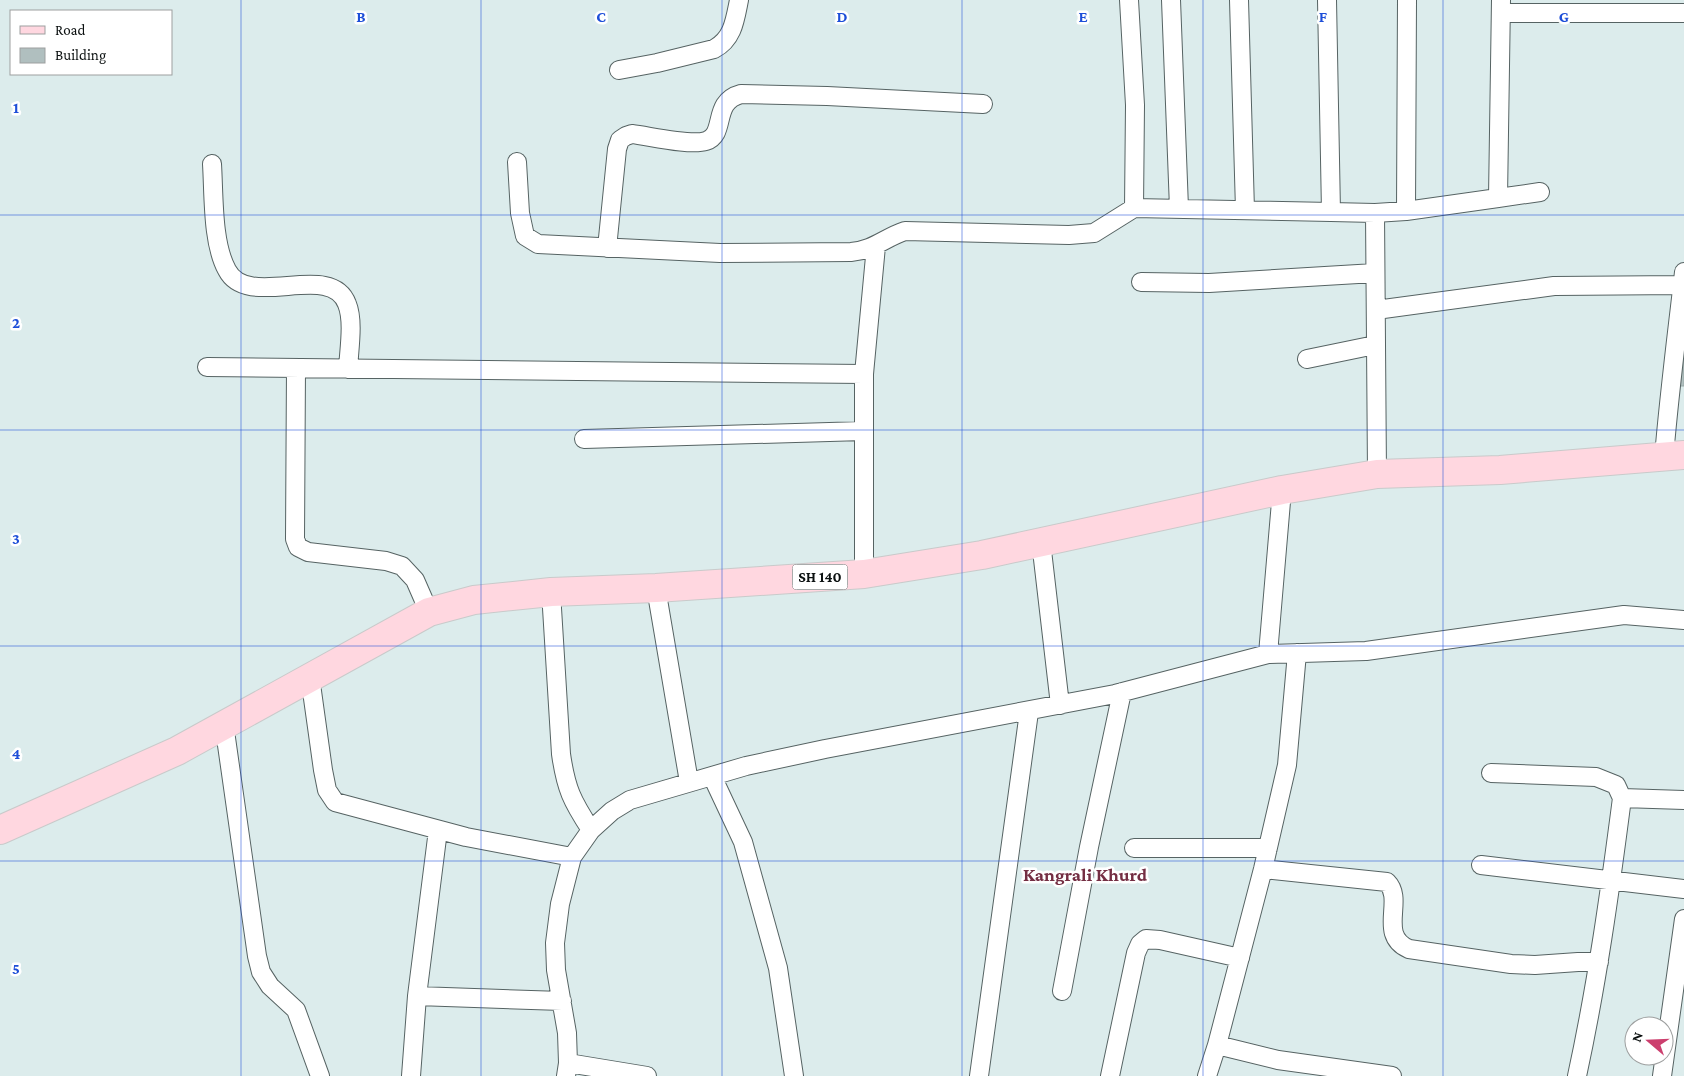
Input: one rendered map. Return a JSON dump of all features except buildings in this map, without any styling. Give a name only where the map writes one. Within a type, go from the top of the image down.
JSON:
[{"type":"main road","name":"SH 140","points":[[0,830],[177,751],[429,612],[474,600],[551,592],[656,588],[864,574],[982,555],[1282,490],[1377,474],[1500,470],[1674,456]]},
{"type":"street","points":[[619,70],[714,50],[730,34],[735,22],[739,0]]},
{"type":"street","points":[[1130,0],[1135,105],[1134,208]]},
{"type":"street","points":[[1171,0],[1179,208]]},
{"type":"street","points":[[1239,0],[1245,210]]},
{"type":"street","points":[[1327,0],[1332,212]]},
{"type":"street","points":[[1406,211],[1407,0]]},
{"type":"street","points":[[1498,198],[1501,7],[1684,13]]},
{"type":"street","points":[[607,248],[615,161],[620,140],[626,136],[632,134],[693,142],[707,140],[717,130],[727,101],[741,94],[827,96],[983,104]]},
{"type":"street","points":[[517,162],[520,213],[524,236],[530,241],[538,244],[730,253],[864,251],[876,246],[890,236],[905,232],[1069,235],[1094,233],[1134,208],[1375,213],[1406,211],[1540,192]]},
{"type":"street","points":[[212,164],[215,224],[220,251],[227,271],[236,281],[247,286],[314,284],[331,287],[340,294],[347,302],[350,317],[348,369]]},
{"type":"street","points":[[1375,213],[1377,474]]},
{"type":"street","points":[[864,574],[864,374],[876,246]]},
{"type":"street","points":[[1141,282],[1209,283],[1375,273]]},
{"type":"street","points":[[1376,310],[1554,286],[1683,279],[1670,389],[1674,456]]},
{"type":"street","points":[[1307,359],[1375,345]]},
{"type":"street","points":[[207,367],[864,374]]},
{"type":"street","points":[[296,368],[295,539],[298,546],[308,552],[386,561],[402,566],[415,580],[429,612]]},
{"type":"street","points":[[584,438],[863,431]]},
{"type":"street","points":[[1268,654],[1282,490]]},
{"type":"street","points":[[1041,542],[1060,705]]},
{"type":"street","points":[[656,588],[689,782]]},
{"type":"street","points":[[551,592],[561,754],[564,775],[568,792],[592,830]]},
{"type":"street","points":[[647,1076],[567,1070],[567,1033],[556,970],[555,943],[560,904],[572,857],[592,830],[612,811],[630,800],[746,766],[1122,692],[1268,654],[1366,651],[1624,615],[1684,620]]},
{"type":"street","points":[[1207,1076],[1217,1045],[1263,869],[1287,765],[1297,653]]},
{"type":"street","points":[[310,677],[323,770],[330,796],[335,802],[466,837],[572,857]]},
{"type":"street","points":[[1062,990],[1089,847],[1122,692]]},
{"type":"street","points":[[978,1076],[1028,712]]},
{"type":"street","points":[[224,724],[257,956],[261,972],[277,993],[296,1010],[320,1076]]},
{"type":"street","points":[[1491,773],[1596,777],[1616,785],[1622,798],[1612,882],[1591,1010],[1577,1076]]},
{"type":"street","points":[[712,776],[743,842],[778,968],[794,1076]]},
{"type":"street","points":[[1622,798],[1684,800]]},
{"type":"street","points":[[411,1076],[417,996],[438,830]]},
{"type":"street","points":[[1134,848],[1268,848]]},
{"type":"street","points":[[1481,865],[1612,882],[1684,889]]},
{"type":"street","points":[[1263,869],[1387,882],[1391,886],[1393,896],[1394,936],[1400,945],[1409,949],[1511,964],[1535,965],[1599,962]]},
{"type":"street","points":[[1662,1076],[1684,919]]},
{"type":"street","points":[[1110,1076],[1136,953],[1140,944],[1146,939],[1160,940],[1240,958]]},
{"type":"street","points":[[417,996],[562,1001]]},
{"type":"street","points":[[1217,1045],[1278,1060],[1392,1076]]},
{"type":"district","name":"Kangrali Khurd","points":[[1085,874]]}]
